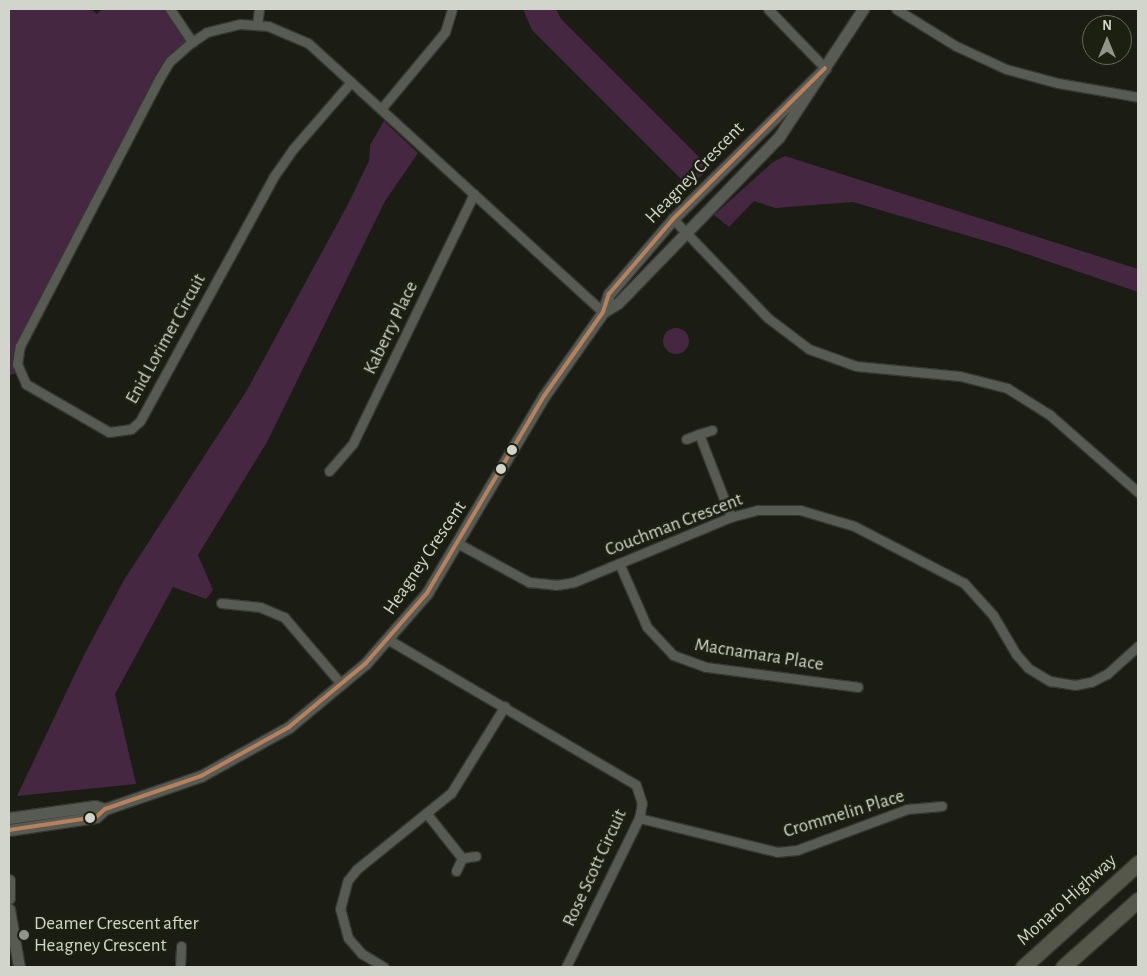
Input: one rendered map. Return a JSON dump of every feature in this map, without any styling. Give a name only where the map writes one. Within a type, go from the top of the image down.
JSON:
[{"type":"highway","name":"Monaro Highway","points":[[1023,967],[1138,863]]},
{"type":"highway","points":[[1063,967],[1138,900]]},
{"type":"street","points":[[170,9],[192,42]]},
{"type":"street","points":[[257,24],[259,9]]},
{"type":"street","points":[[380,109],[445,32],[452,9]]},
{"type":"street","points":[[768,9],[825,68]]},
{"type":"street","name":"Heagney Crescent","points":[[603,312],[618,303],[779,137],[863,9]]},
{"type":"street","points":[[896,9],[956,46],[1006,69],[1058,83],[1138,97]]},
{"type":"street","name":"Enid Lorimer Circuit","points":[[351,82],[293,149],[273,178],[143,416],[130,429],[109,432],[26,384],[19,373],[17,355],[159,79],[170,62],[192,42],[224,26],[257,24],[289,32],[308,44],[351,82],[603,312]]},
{"type":"street","name":"Heagney Crescent","points":[[9,830],[96,817],[105,809],[169,789],[231,762],[289,727],[342,686],[389,640],[426,593],[459,544],[544,396],[603,312],[609,294],[673,219],[825,68]]},
{"type":"street","name":"Kaberry Place","points":[[329,471],[354,443],[474,194]]},
{"type":"street","points":[[673,219],[768,318],[809,349],[856,366],[960,376],[1007,388],[1050,414],[1138,492]]},
{"type":"street","points":[[686,439],[712,430]]},
{"type":"street","points":[[699,434],[731,517]]},
{"type":"street","name":"Couchman Crescent","points":[[459,544],[512,574],[547,585],[574,582],[731,517],[758,510],[786,509],[827,515],[947,573],[980,597],[1028,668],[1050,681],[1067,685],[1091,682],[1106,674],[1138,646]]},
{"type":"street","name":"Macnamara Place","points":[[619,563],[647,627],[659,643],[681,659],[706,667],[858,686]]},
{"type":"street","points":[[221,602],[260,607],[284,618],[342,686]]},
{"type":"street","name":"Rose Scott Circuit","points":[[389,640],[630,778],[641,793],[639,818],[566,967]]},
{"type":"street","points":[[384,967],[362,954],[348,938],[340,909],[342,894],[357,869],[427,814],[463,778],[505,706]]},
{"type":"street","name":"Heagney Crescent","points":[[9,818],[95,806],[105,809]]},
{"type":"street","name":"Crommelin Place","points":[[639,818],[777,852],[797,850],[907,809],[942,806]]},
{"type":"street","points":[[427,814],[462,858]]},
{"type":"street","points":[[462,858],[476,856]]},
{"type":"street","points":[[456,871],[462,858]]},
{"type":"street","points":[[9,880],[9,898]]},
{"type":"street","points":[[9,909],[19,967]]},
{"type":"street","points":[[180,967],[181,946]]},
{"type":"shaded area","points":[[9,9],[91,9],[97,14],[102,9],[170,9],[192,42],[170,61],[20,346],[19,373],[9,375]]},
{"type":"shaded area","points":[[523,9],[556,9],[561,19],[710,168],[689,187],[532,30]]},
{"type":"shaded area","points":[[384,121],[418,153],[385,201],[267,442],[198,555],[213,590],[206,599],[173,587],[115,694],[136,784],[17,796],[84,655],[124,580],[247,390],[347,206],[369,161],[370,145]]},
{"type":"shaded area","points":[[785,156],[1138,269],[1138,292],[1006,247],[853,202],[775,208],[754,201],[729,227],[714,215],[773,162]]},
{"type":"shaded area","points":[[676,328],[685,332],[689,341],[685,350],[676,354],[667,350],[663,341],[667,332]]},
{"type":"transit line","points":[[9,830],[96,817],[105,809],[201,776],[289,727],[366,663],[427,593],[544,396],[603,312],[609,294],[673,219],[825,68]]},
{"type":"place","name":"Deamer Crescent after Heagney Crescent","points":[[24,935]]}]
